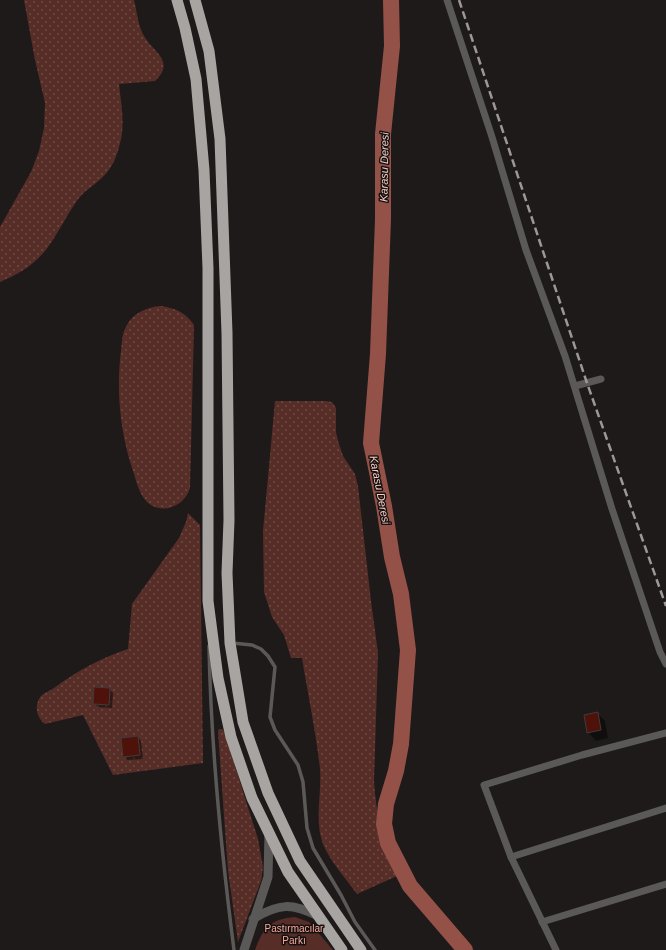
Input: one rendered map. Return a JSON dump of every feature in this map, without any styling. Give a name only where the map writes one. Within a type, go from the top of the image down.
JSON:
[{"type":"highway","points":[[177,0],[185,28],[196,79],[204,170],[208,268],[208,601],[218,678],[231,737],[252,798],[288,872],[342,950]]},
{"type":"highway","points":[[195,0],[209,50],[220,139],[227,333],[229,520],[226,573],[230,643],[243,722],[268,793],[300,861],[361,950]]},
{"type":"street","points":[[447,0],[492,137],[526,250],[565,356],[612,509],[660,652],[666,664]]},
{"type":"street","points":[[574,386],[601,379]]},
{"type":"street","points":[[556,950],[512,857],[484,785],[582,755],[666,733]]},
{"type":"street","points":[[512,857],[666,808]]},
{"type":"street","points":[[244,950],[268,877],[269,833]]},
{"type":"street","points":[[542,922],[666,884]]},
{"type":"street","points":[[253,919],[268,910],[285,906],[303,908],[318,916]]},
{"type":"lane","points":[[208,601],[210,696],[222,853],[234,950]]},
{"type":"lane","points":[[230,643],[252,645],[261,649],[268,656],[275,668],[270,717],[275,730],[298,765],[303,782],[307,828],[313,848],[355,922],[375,950]]},
{"type":"green space","points":[[24,0],[134,0],[142,32],[148,42],[161,57],[163,68],[161,74],[155,81],[119,84],[122,131],[118,150],[112,166],[79,198],[52,241],[38,259],[14,276],[0,282],[0,227],[31,172],[39,151],[44,128],[45,103],[35,60]]},
{"type":"green space","points":[[161,306],[180,312],[188,317],[194,325],[190,488],[182,501],[169,508],[155,507],[143,497],[140,491],[125,441],[119,396],[122,338],[125,329],[136,314],[145,309]]},
{"type":"green space","points":[[275,401],[332,402],[336,408],[336,432],[338,441],[343,456],[355,474],[358,486],[378,653],[374,781],[375,793],[378,817],[384,841],[397,876],[357,894],[334,863],[323,844],[320,835],[320,769],[302,658],[291,658],[284,635],[272,617],[264,592],[263,531]]},
{"type":"green space","points":[[188,513],[200,525],[203,763],[113,775],[83,715],[45,724],[38,714],[37,703],[41,696],[80,671],[108,656],[128,649],[132,604],[179,538]]},
{"type":"green space","points":[[219,729],[224,731],[258,839],[263,867],[261,881],[238,942],[228,871]]},
{"type":"green space","name":"Pastırmacılar Parkı","points":[[295,917],[309,922],[333,950],[255,950],[261,936],[269,926],[279,920]]},
{"type":"building","points":[[94,687],[110,688],[109,705],[93,704]]},
{"type":"building","points":[[598,712],[601,730],[587,733],[584,715]]},
{"type":"building","points":[[138,736],[140,755],[123,757],[121,738]]},
{"type":"waterway","name":"Karasu Deresi","points":[[391,0],[392,46],[383,134],[383,219],[378,354],[371,443],[384,506],[392,557],[401,594],[408,650],[401,744],[396,771],[386,804],[384,824],[388,843],[410,886],[465,950]]},
{"type":"railway","points":[[459,0],[587,383],[666,606]]}]
